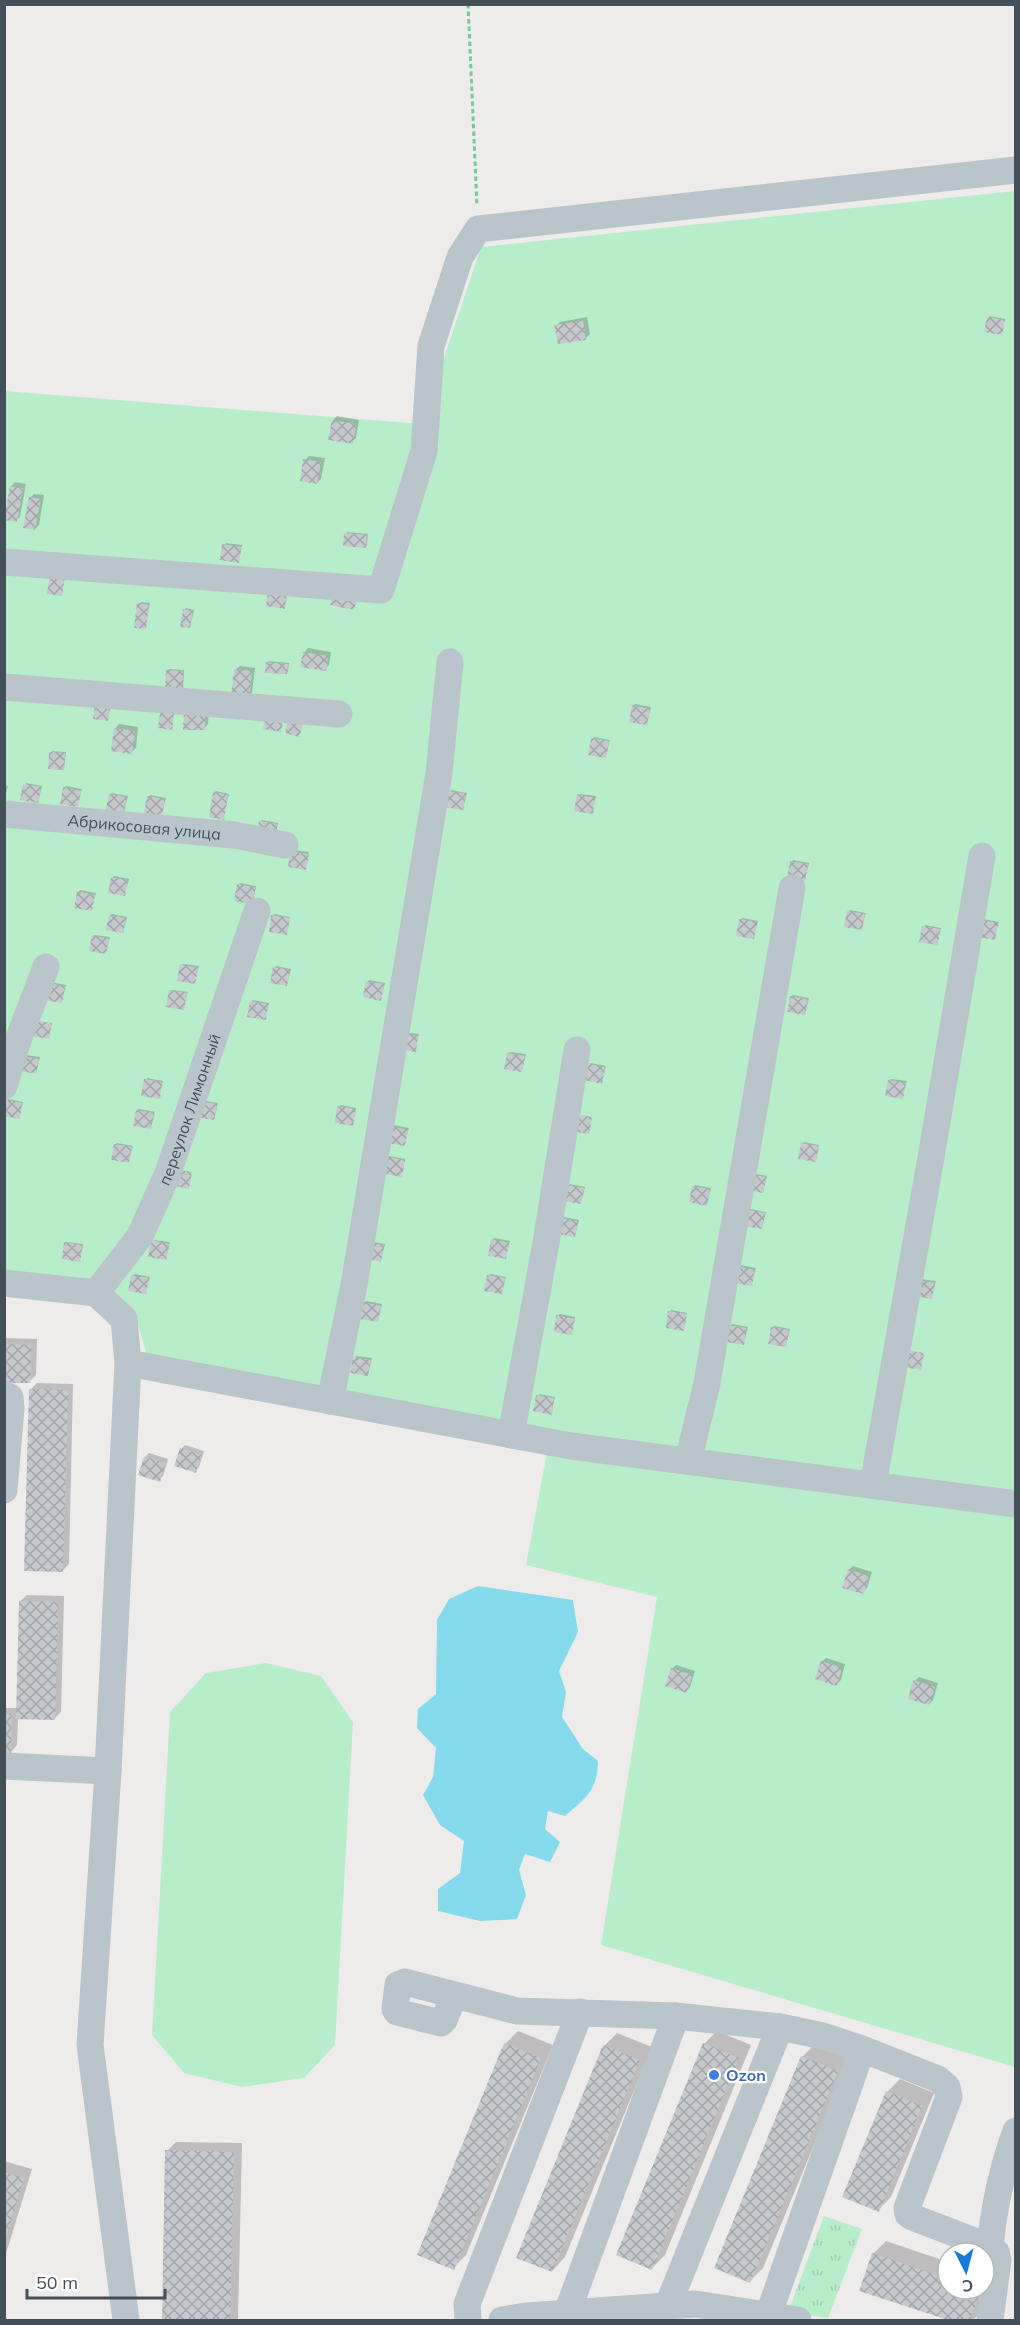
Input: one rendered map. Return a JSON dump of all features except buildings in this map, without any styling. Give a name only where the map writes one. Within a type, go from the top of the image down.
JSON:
[{"type":"street","points":[[4,562],[381,590],[424,451],[431,346],[460,257],[478,228],[1016,170]]},
{"type":"street","points":[[330,1401],[354,1285],[439,773],[450,662]]},
{"type":"street","points":[[4,687],[339,714]]},
{"type":"street","name":"Абрикосовая улица","points":[[4,814],[234,835],[285,845]]},
{"type":"street","points":[[873,1485],[982,856]]},
{"type":"street","points":[[688,1461],[706,1383],[792,888]]},
{"type":"street","name":"переулок Лимонный","points":[[96,1293],[140,1236],[168,1173],[257,911]]},
{"type":"street","points":[[4,1086],[17,1043],[46,967]]},
{"type":"street","points":[[511,1435],[546,1244],[577,1050]]},
{"type":"street","points":[[4,1283],[96,1293],[124,1319],[128,1363],[108,1771],[90,2045],[126,2320]]},
{"type":"street","points":[[128,1363],[571,1446],[1016,1504]]},
{"type":"street","points":[[4,1394],[10,1397],[11,1408],[4,1490]]},
{"type":"street","points":[[4,1766],[108,1771]]},
{"type":"street","points":[[454,1996],[517,2011],[676,2016],[780,2027],[823,2036],[938,2079],[947,2087],[949,2097],[907,2208],[908,2214],[974,2241]]},
{"type":"street","points":[[468,2320],[467,2304],[580,2012]]},
{"type":"street","points":[[567,2313],[676,2016]]},
{"type":"street","points":[[668,2305],[780,2027]]},
{"type":"street","points":[[768,2316],[862,2049]]},
{"type":"street","points":[[991,2241],[994,2208],[1005,2160],[1016,2131]]},
{"type":"street","points":[[996,2252],[998,2260],[996,2275]]},
{"type":"street","points":[[990,2320],[993,2301]]},
{"type":"street","points":[[502,2320],[668,2305],[712,2305],[798,2320]]},
{"type":"path","points":[[468,4],[478,228]]},
{"type":"green space","points":[[1015,191],[1015,2067],[601,1945],[657,1597],[526,1565],[550,1436],[149,1361],[134,1312],[5,1272],[4,391],[422,424],[481,247]]},
{"type":"green space","points":[[266,1663],[321,1676],[353,1722],[335,2045],[304,2078],[242,2087],[184,2073],[152,2035],[170,1712],[206,1673]]},
{"type":"green space","points":[[824,2216],[862,2229],[828,2318],[788,2312]]},
{"type":"water","points":[[478,1586],[573,1600],[578,1632],[559,1671],[566,1692],[562,1717],[583,1749],[598,1761],[596,1780],[585,1798],[565,1816],[548,1811],[545,1829],[560,1842],[550,1862],[525,1854],[519,1870],[526,1895],[517,1919],[480,1921],[438,1911],[438,1889],[460,1873],[464,1841],[440,1825],[423,1795],[433,1777],[436,1748],[417,1728],[418,1709],[436,1694],[437,1620],[449,1599]]},
{"type":"place","name":"Ozon","points":[[714,2075]]}]
